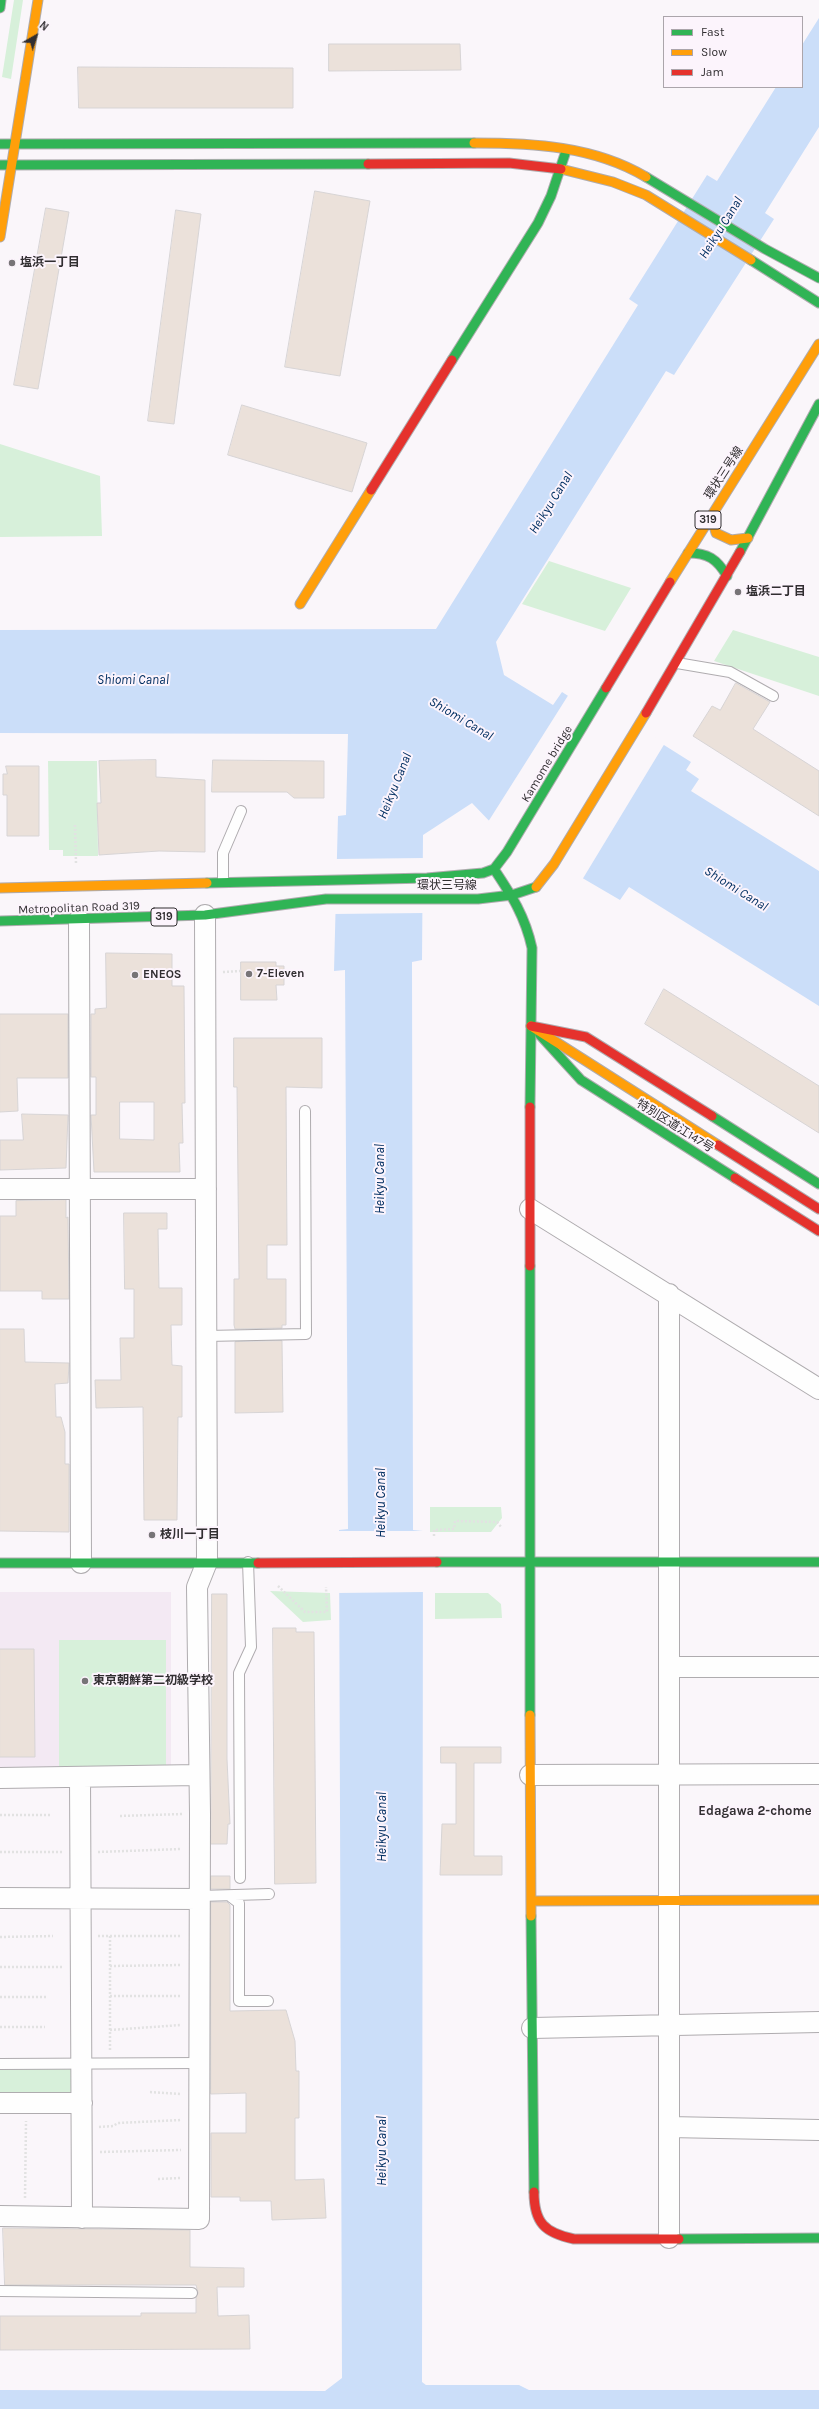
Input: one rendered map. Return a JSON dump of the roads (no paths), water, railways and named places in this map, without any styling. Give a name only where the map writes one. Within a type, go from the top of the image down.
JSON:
[{"type":"main road","points":[[0,8],[1,0]]},
{"type":"main road","points":[[0,237],[38,0]]},
{"type":"main road","points":[[0,144],[510,143],[546,145],[624,164],[765,249],[819,278]]},
{"type":"main road","points":[[300,604],[538,223],[551,196],[567,150]]},
{"type":"main road","points":[[0,164],[509,163],[560,168],[616,182],[646,196],[819,303]]},
{"type":"main road","name":"環状三号線","points":[[600,698],[688,553],[819,344]]},
{"type":"main road","name":"319","points":[[677,663],[748,538],[819,404]]},
{"type":"main road","points":[[711,516],[716,533],[721,536],[735,541],[748,538]]},
{"type":"main road","points":[[688,553],[704,552],[717,559],[727,576]]},
{"type":"main road","name":"環状三号線","points":[[326,899],[478,898],[512,896],[538,886],[554,864],[677,663]]},
{"type":"main road","name":"Kamome bridge","points":[[494,868],[514,841],[600,698]]},
{"type":"main road","points":[[494,868],[512,896],[527,924],[532,948],[530,1209],[530,1775],[532,2181],[534,2210],[542,2226],[552,2235],[574,2238],[819,2238]]},
{"type":"main road","name":"環状三号線","points":[[327,878],[427,878],[470,875],[494,868]]},
{"type":"main road","name":"Metropolitan Road 319","points":[[0,888],[327,878]]},
{"type":"main road","name":"Metropolitan Road 319","points":[[0,921],[79,920],[205,915],[326,899]]},
{"type":"main road","points":[[531,1026],[819,1209]]},
{"type":"main road","points":[[531,1026],[586,1037],[819,1184]]},
{"type":"main road","name":"特別区道江147号","points":[[531,1026],[581,1080],[819,1232]]},
{"type":"main road","points":[[0,1563],[430,1562],[531,1564],[670,1561],[819,1562]]},
{"type":"main road","points":[[531,1901],[819,1900]]},
{"type":"street","points":[[0,2216],[199,2219],[200,1814],[198,1775],[197,1586],[207,1562],[205,915]]},
{"type":"street","points":[[79,920],[81,1563]]},
{"type":"street","points":[[0,1189],[206,1189]]},
{"type":"street","points":[[530,1209],[669,1294],[819,1389]]},
{"type":"street","points":[[669,1294],[669,1900],[671,2025],[669,2238]]},
{"type":"street","points":[[670,1667],[819,1667]]},
{"type":"street","points":[[530,1775],[819,1774]]},
{"type":"street","points":[[0,1778],[198,1775]]},
{"type":"street","points":[[80,1777],[82,2218]]},
{"type":"street","points":[[0,1898],[200,1898]]},
{"type":"street","points":[[532,2028],[819,2022]]},
{"type":"street","points":[[0,2103],[82,2103]]},
{"type":"street","points":[[669,2127],[819,2130]]},
{"type":"lane","points":[[677,663],[730,672],[773,696]]},
{"type":"lane","points":[[223,881],[223,853],[241,811]]},
{"type":"lane","points":[[206,1336],[306,1334],[305,1111]]},
{"type":"lane","points":[[240,1878],[239,1673],[251,1647],[248,1562]]},
{"type":"lane","points":[[200,1898],[231,1897],[240,1894],[269,1894]]},
{"type":"lane","points":[[231,1897],[240,1903],[239,2001],[268,2001]]},
{"type":"lane","points":[[0,2064],[200,2063]]},
{"type":"lane","points":[[0,2291],[192,2293]]},
{"type":"water","points":[[819,18],[819,127],[765,213],[774,219],[674,375],[666,371],[496,642],[504,675],[553,705],[562,692],[573,699],[578,691],[691,762],[686,770],[699,779],[691,791],[819,871],[819,1006],[629,887],[620,900],[495,827],[472,803],[423,835],[422,960],[412,962],[413,1530],[423,1531],[422,2382],[426,2385],[519,2385],[529,2390],[819,2390],[819,2409],[0,2409],[0,2390],[325,2391],[342,2378],[339,1530],[348,1529],[345,970],[334,971],[338,816],[346,815],[348,734],[0,733],[0,630],[436,629],[638,305],[629,299],[707,175],[717,181],[775,88],[803,88],[803,43]]},
{"type":"place","name":"塩浜一丁目","points":[[12,263]]},
{"type":"place","name":"塩浜二丁目","points":[[738,592]]},
{"type":"place","name":"7-Eleven","points":[[249,974]]},
{"type":"place","name":"ENEOS","points":[[135,975]]},
{"type":"place","name":"枝川一丁目","points":[[152,1535]]},
{"type":"place","name":"東京朝鮮第二初級学校","points":[[85,1681]]},
{"type":"district","name":"Edagawa 2-chome","points":[[755,1811]]},
{"type":"water label","name":"Heikyu Canal","points":[[721,228]]},
{"type":"water label","name":"Heikyu Canal","points":[[551,503]]},
{"type":"water label","name":"Shiomi Canal","points":[[133,680]]},
{"type":"water label","name":"Shiomi Canal","points":[[461,719]]},
{"type":"water label","name":"Heikyu Canal","points":[[395,786]]},
{"type":"water label","name":"Shiomi Canal","points":[[736,889]]},
{"type":"water label","name":"Heikyu Canal","points":[[380,1179]]},
{"type":"water label","name":"Heikyu Canal","points":[[381,1503]]},
{"type":"water label","name":"Heikyu Canal","points":[[382,1827]]},
{"type":"water label","name":"Heikyu Canal","points":[[382,2151]]}]
